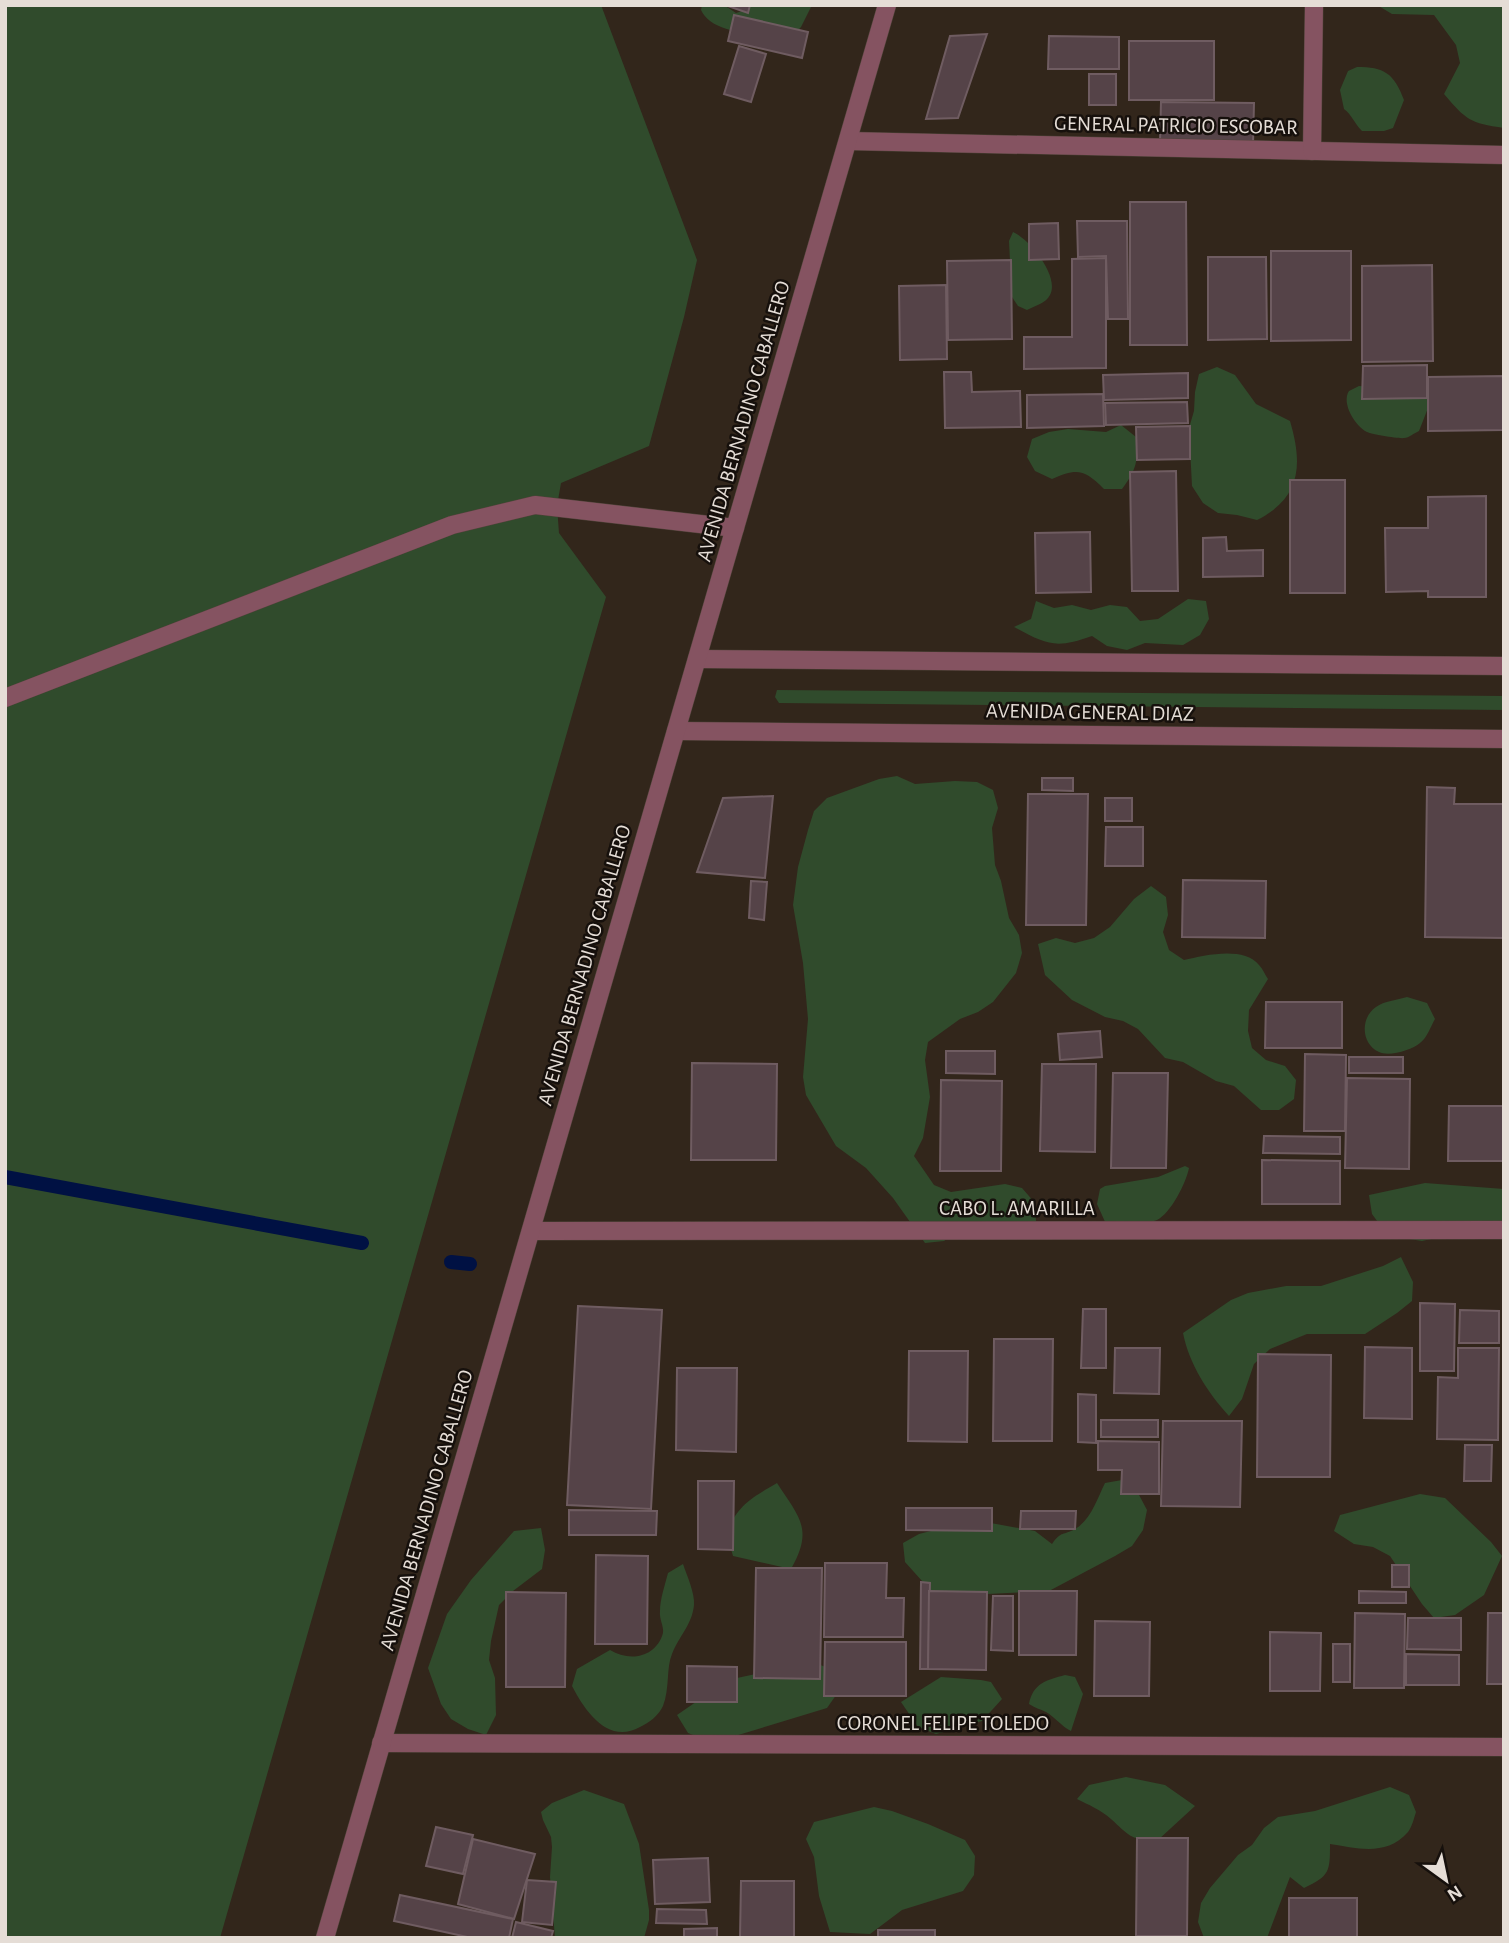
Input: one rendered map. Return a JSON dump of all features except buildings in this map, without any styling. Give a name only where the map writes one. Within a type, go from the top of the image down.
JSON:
[{"type":"street","name":"AVENIDA BERNADINO CABALLERO","points":[[325,1938],[887,5]]},
{"type":"street","points":[[1312,151],[1314,5]]},
{"type":"street","name":"GENERAL PATRICIO ESCOBAR","points":[[848,141],[1504,155]]},
{"type":"street","points":[[5,698],[452,525],[535,505],[735,528]]},
{"type":"street","points":[[697,659],[1504,666]]},
{"type":"street","name":"AVENIDA GENERAL DIAZ","points":[[676,731],[1504,739]]},
{"type":"street","name":"CABO L. AMARILLA","points":[[531,1231],[1504,1230]]},
{"type":"street","name":"CORONEL FELIPE TOLEDO","points":[[381,1743],[1504,1747]]},
{"type":"green space","points":[[5,5],[601,5],[697,260],[649,446],[561,483],[557,506],[559,533],[606,597],[220,1938],[5,1938]]},
{"type":"green space","points":[[702,5],[724,5],[736,13],[745,10],[749,5],[812,5],[794,35],[729,30],[707,19],[701,10]]},
{"type":"green space","points":[[1377,5],[1504,5],[1504,128],[1470,119],[1444,94],[1460,63],[1456,45],[1434,15],[1392,14]]},
{"type":"green space","points":[[1357,67],[1381,70],[1396,83],[1404,100],[1393,128],[1384,131],[1362,131],[1344,109],[1340,90],[1348,71]]},
{"type":"green space","points":[[1013,232],[1034,250],[1051,278],[1052,287],[1048,298],[1027,310],[1018,306],[1009,289],[1009,241]]},
{"type":"green space","points":[[1217,367],[1235,375],[1256,404],[1290,421],[1297,452],[1295,479],[1283,501],[1257,520],[1218,513],[1203,503],[1192,486],[1189,428],[1194,411],[1195,392],[1199,374]]},
{"type":"green space","points":[[1359,386],[1424,391],[1430,398],[1430,403],[1419,431],[1401,438],[1373,434],[1362,429],[1350,414],[1347,402],[1349,391]]},
{"type":"green space","points":[[1121,425],[1136,437],[1137,453],[1134,470],[1122,489],[1104,489],[1091,477],[1080,472],[1052,479],[1035,471],[1027,457],[1032,439],[1049,432],[1068,429],[1106,432]]},
{"type":"green space","points":[[1188,599],[1206,601],[1209,619],[1200,635],[1183,645],[1145,643],[1127,650],[1107,646],[1092,636],[1060,644],[1035,638],[1014,627],[1031,619],[1036,601],[1054,608],[1072,605],[1091,610],[1110,605],[1127,607],[1140,621],[1158,619]]},
{"type":"green space","points":[[777,690],[1504,696],[1504,710],[779,703],[775,697]]},
{"type":"green space","points":[[897,776],[915,784],[977,782],[993,790],[998,808],[992,828],[995,865],[1009,918],[1019,935],[1022,953],[1016,973],[993,1002],[960,1019],[928,1042],[925,1060],[930,1097],[923,1138],[914,1156],[934,1185],[951,1192],[1005,1184],[1022,1188],[1035,1203],[1036,1221],[1020,1232],[960,1230],[944,1241],[925,1243],[893,1198],[866,1168],[836,1146],[806,1095],[803,1077],[808,1019],[803,963],[793,905],[798,867],[808,830],[814,811],[827,798],[879,779]]},
{"type":"green space","points":[[1151,886],[1166,897],[1168,915],[1163,932],[1169,950],[1184,960],[1224,953],[1244,956],[1259,965],[1268,979],[1249,1010],[1248,1031],[1252,1048],[1266,1060],[1285,1066],[1296,1080],[1294,1099],[1279,1110],[1261,1110],[1234,1086],[1216,1081],[1183,1062],[1165,1058],[1138,1029],[1123,1021],[1105,1017],[1072,1000],[1045,975],[1038,944],[1056,938],[1075,943],[1094,938],[1110,927],[1134,899]]},
{"type":"green space","points":[[1407,997],[1427,1003],[1435,1019],[1429,1032],[1412,1048],[1394,1053],[1379,1052],[1366,1037],[1367,1018],[1379,1005]]},
{"type":"green space","points":[[1185,1166],[1189,1168],[1181,1189],[1157,1220],[1146,1223],[1106,1224],[1097,1204],[1100,1189],[1158,1177]]},
{"type":"green space","points":[[1425,1183],[1504,1189],[1504,1228],[1486,1227],[1422,1241],[1403,1238],[1383,1229],[1372,1214],[1369,1195]]},
{"type":"green space","points":[[1401,1257],[1413,1282],[1412,1301],[1365,1334],[1307,1334],[1270,1349],[1254,1364],[1242,1399],[1229,1416],[1200,1377],[1183,1333],[1231,1300],[1248,1293],[1286,1286],[1321,1286],[1383,1266]]},
{"type":"green space","points":[[1122,1480],[1138,1493],[1147,1510],[1143,1530],[1132,1546],[1049,1591],[987,1594],[967,1603],[949,1601],[931,1591],[905,1562],[903,1543],[919,1534],[974,1520],[1035,1531],[1052,1544],[1061,1535],[1081,1525],[1093,1509],[1105,1483]]},
{"type":"green space","points":[[777,1483],[801,1524],[802,1543],[791,1569],[733,1556],[726,1531],[747,1502]]},
{"type":"green space","points":[[1420,1494],[1445,1498],[1502,1556],[1484,1595],[1455,1615],[1434,1618],[1390,1556],[1373,1547],[1354,1544],[1334,1531],[1340,1515]]},
{"type":"green space","points":[[541,1528],[545,1550],[542,1569],[499,1605],[489,1660],[495,1678],[496,1715],[486,1735],[451,1719],[441,1704],[428,1668],[447,1614],[471,1580],[514,1531]]},
{"type":"green space","points":[[683,1564],[694,1605],[691,1619],[670,1660],[663,1706],[659,1713],[640,1727],[618,1732],[608,1729],[591,1715],[572,1686],[577,1669],[610,1650],[617,1654],[633,1656],[648,1653],[654,1648],[663,1633],[660,1606],[668,1573]]},
{"type":"green space","points":[[812,1662],[848,1675],[827,1708],[725,1739],[706,1740],[688,1733],[677,1715],[719,1686],[737,1678]]},
{"type":"green space","points":[[1065,1675],[1075,1677],[1083,1694],[1071,1731],[1049,1714],[1029,1704],[1037,1687]]},
{"type":"green space","points":[[941,1677],[991,1682],[1002,1699],[982,1721],[936,1734],[918,1727],[901,1702]]},
{"type":"green space","points":[[1126,1777],[1165,1785],[1195,1806],[1158,1840],[1142,1840],[1077,1799],[1089,1785]]},
{"type":"green space","points":[[1390,1787],[1409,1795],[1416,1812],[1409,1830],[1399,1840],[1381,1848],[1371,1849],[1330,1844],[1329,1867],[1324,1876],[1304,1888],[1290,1877],[1267,1938],[1204,1938],[1198,1922],[1201,1903],[1210,1888],[1238,1855],[1252,1845],[1264,1828],[1278,1817],[1315,1811]]},
{"type":"green space","points":[[584,1790],[624,1804],[639,1844],[649,1910],[644,1938],[555,1938],[550,1877],[551,1837],[541,1812],[552,1803]]},
{"type":"green space","points":[[874,1807],[928,1824],[965,1840],[975,1856],[974,1875],[963,1891],[902,1910],[870,1934],[830,1932],[819,1896],[814,1857],[806,1839],[814,1822]]},
{"type":"waterway","points":[[5,1177],[362,1243]]},
{"type":"waterway","points":[[451,1262],[470,1264]]}]
